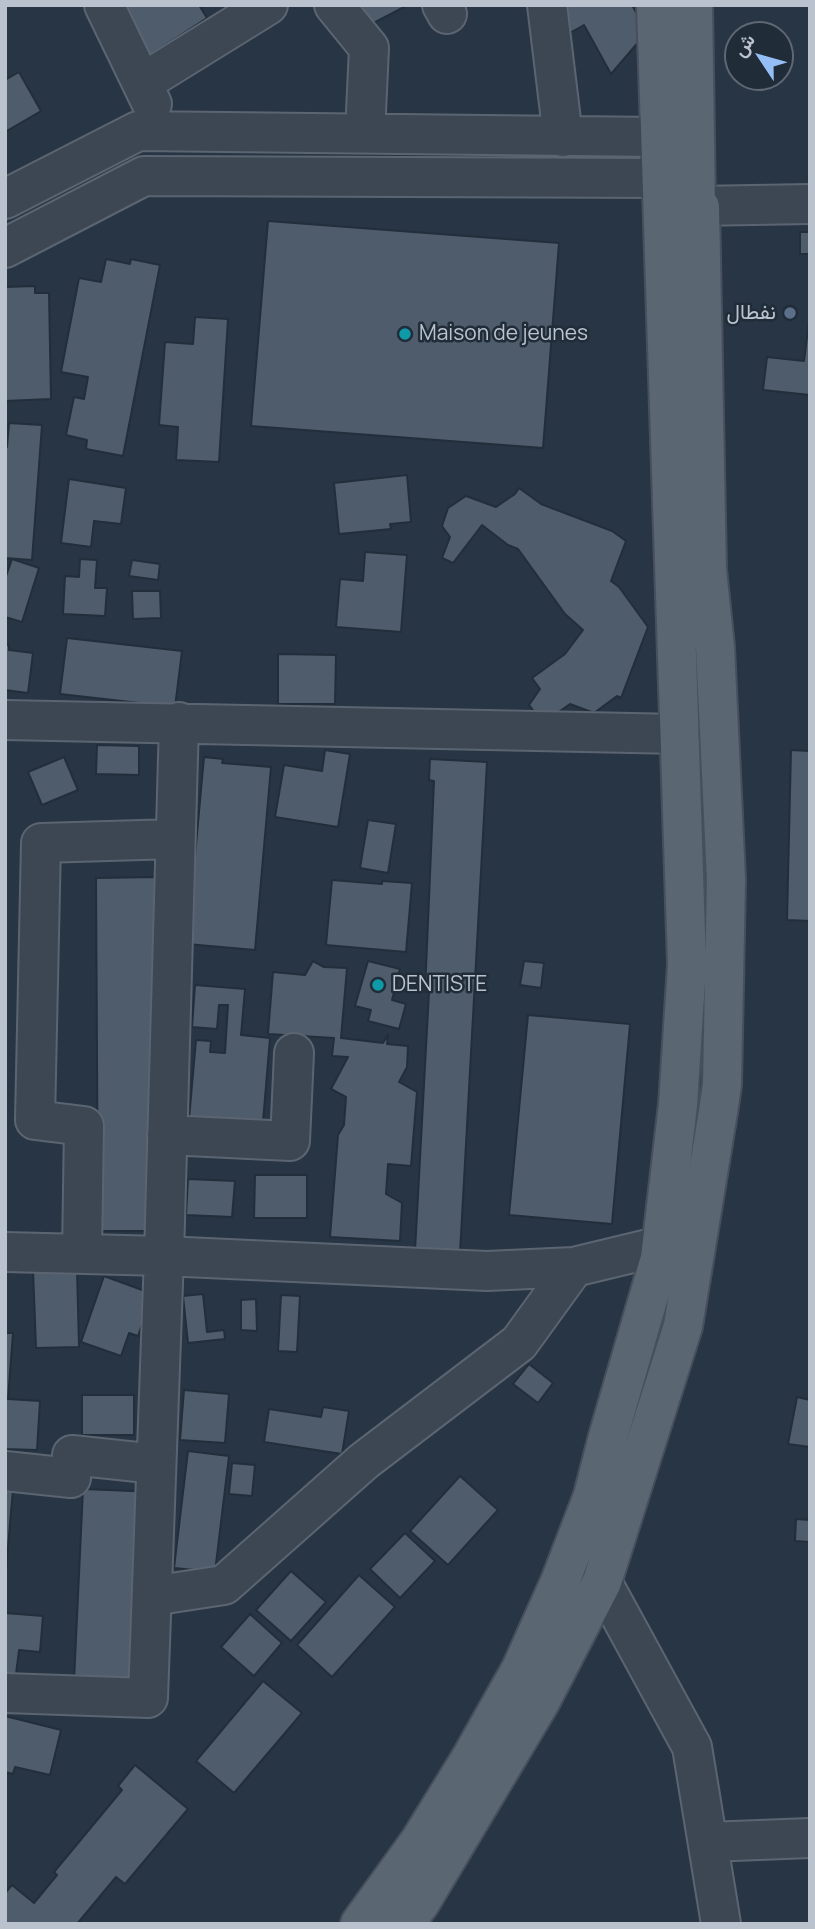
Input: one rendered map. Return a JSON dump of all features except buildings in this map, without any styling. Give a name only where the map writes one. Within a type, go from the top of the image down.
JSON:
[{"type":"main road","points":[[404,1924],[420,1903],[540,1702],[602,1582],[610,1501],[608,1437],[660,1258],[678,1105],[687,965],[656,5]]},
{"type":"main road","points":[[360,1924],[420,1841],[521,1669],[560,1582],[610,1501],[683,1326],[722,1085],[726,879],[715,647],[707,570],[700,207],[696,206],[694,5]]},
{"type":"street","points":[[104,5],[165,131]]},
{"type":"street","points":[[142,83],[229,16],[268,5]]},
{"type":"street","points":[[334,5],[369,48],[365,133]]},
{"type":"street","points":[[547,5],[563,138]]},
{"type":"street","points":[[5,199],[138,131],[563,138],[660,137]]},
{"type":"street","points":[[5,248],[144,176],[661,178]]},
{"type":"street","points":[[696,206],[810,204]]},
{"type":"street","points":[[5,720],[680,734]]},
{"type":"street","points":[[5,1693],[148,1698],[179,722]]},
{"type":"street","points":[[82,1254],[84,1126],[35,1120],[41,843],[175,839]]},
{"type":"street","points":[[167,1135],[290,1141],[294,1053]]},
{"type":"street","points":[[5,1252],[164,1256],[487,1271],[575,1267],[661,1246]]},
{"type":"street","points":[[152,1596],[224,1585],[364,1461],[519,1343],[575,1267]]},
{"type":"street","points":[[5,1471],[71,1478],[72,1455],[156,1464]]},
{"type":"street","points":[[602,1582],[692,1747],[721,1924]]},
{"type":"street","points":[[708,1842],[810,1838]]},
{"type":"place","name":"نفطال","points":[[790,313]]},
{"type":"place","name":"Maison de jeunes","points":[[405,334]]},
{"type":"place","name":"DENTISTE","points":[[378,985]]}]
